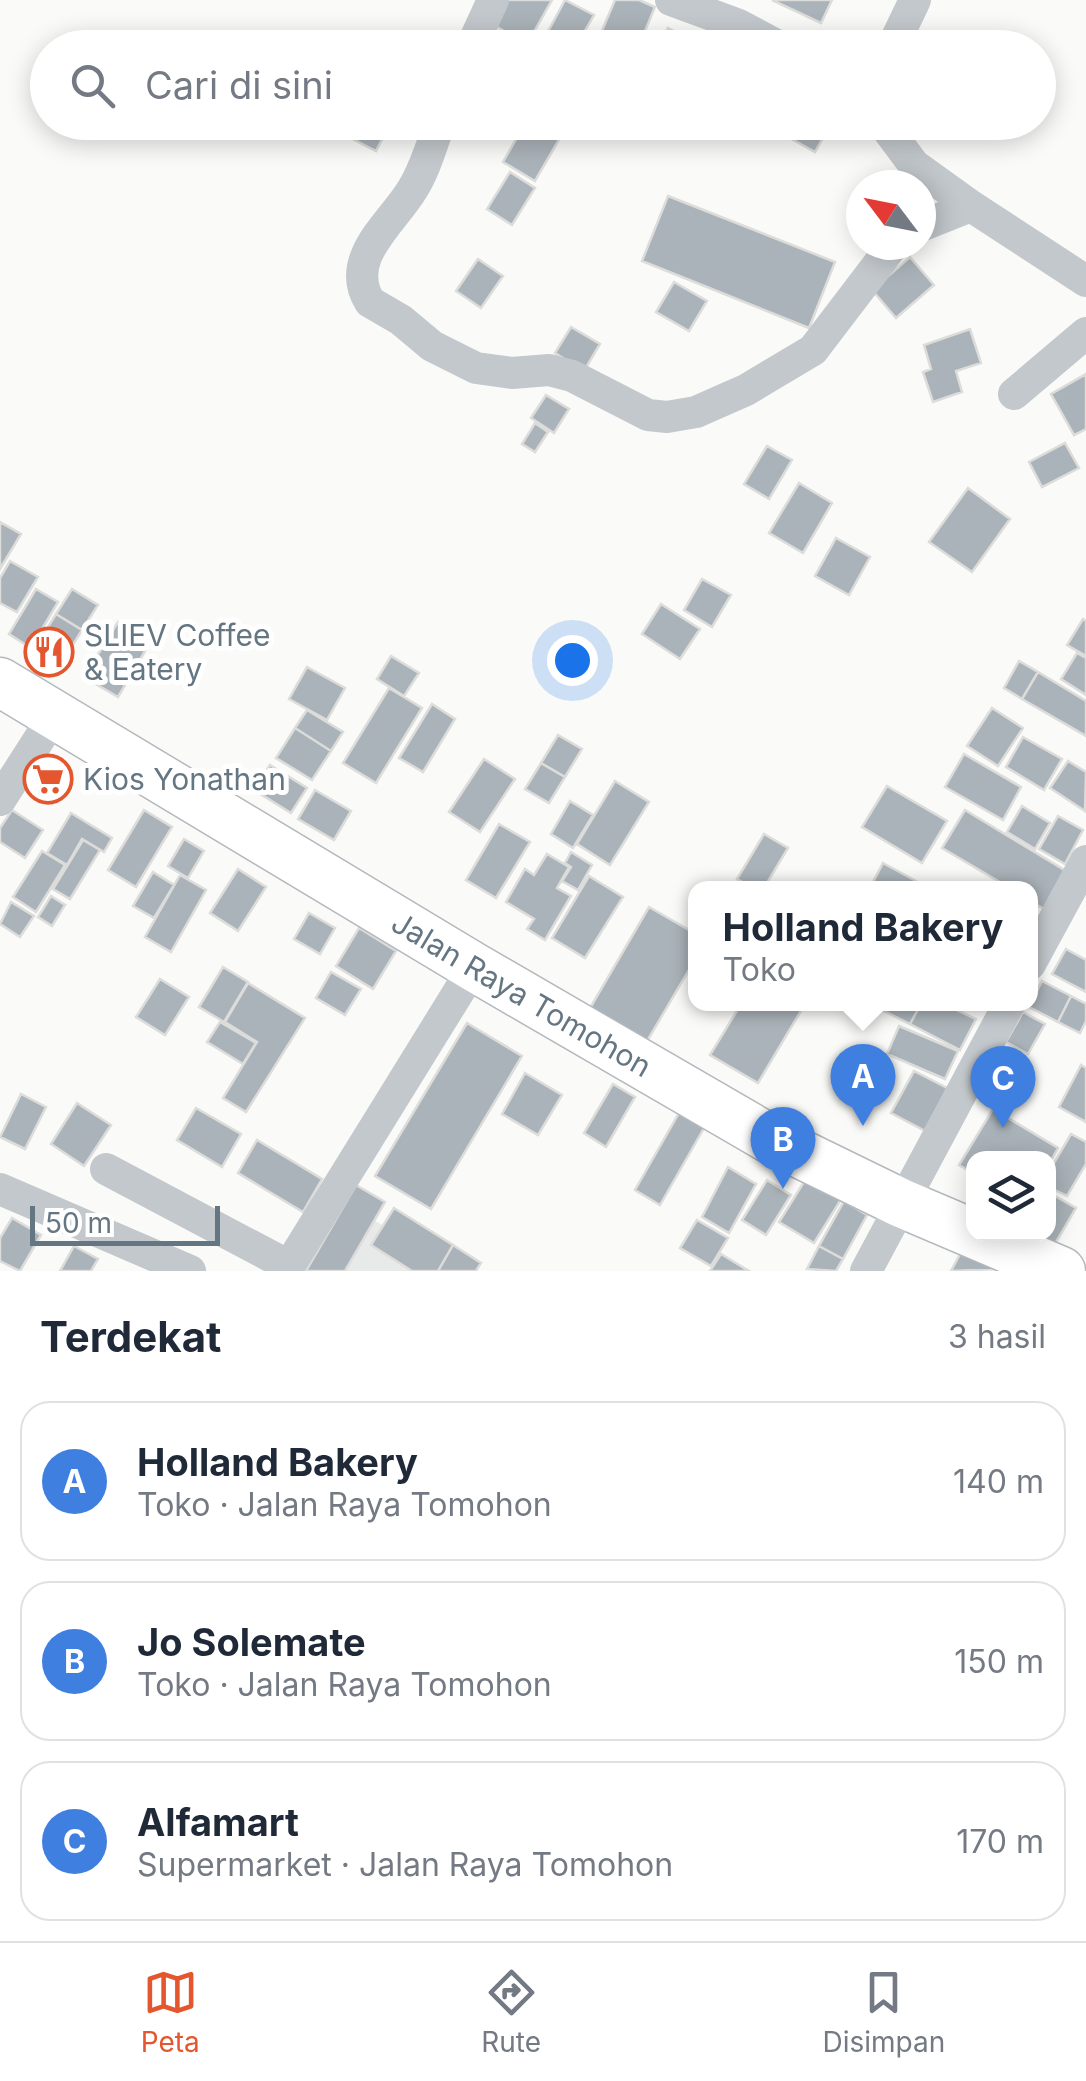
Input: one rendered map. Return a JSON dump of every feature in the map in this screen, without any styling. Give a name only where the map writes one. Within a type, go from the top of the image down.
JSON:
[{"type":"highway","name":"Jalan Raya Tomohon","points":[[0,682],[474,967],[772,1140],[901,1203],[1061,1271]]},
{"type":"street","points":[[479,30],[492,0]]},
{"type":"street","points":[[671,0],[748,30]]},
{"type":"street","points":[[901,30],[915,0]]},
{"type":"street","points":[[433,140],[414,187],[368,249],[362,276],[370,302],[402,320],[432,346],[476,368],[512,372],[549,370],[572,376],[648,415],[667,417],[696,412],[746,390],[813,350],[882,260]]},
{"type":"street","points":[[895,140],[914,165],[1086,281]]},
{"type":"street","points":[[936,220],[971,206]]},
{"type":"street","points":[[1014,394],[1086,333]]},
{"type":"street","points":[[0,800],[54,716]]},
{"type":"street","points":[[1038,951],[1082,879]]},
{"type":"street","points":[[106,1169],[288,1268],[474,967]]},
{"type":"street","points":[[866,1271],[1005,1011]]},
{"type":"street","points":[[0,1189],[190,1271]]},
{"type":"shaded area","points":[[358,1211],[462,1271],[324,1271]]},
{"type":"building","points":[[508,0],[552,0],[535,30],[502,30],[493,25]]},
{"type":"building","points":[[565,0],[594,15],[585,30],[549,30]]},
{"type":"building","points":[[615,0],[639,0],[655,7],[645,30],[602,30]]},
{"type":"building","points":[[772,0],[832,0],[821,23]]},
{"type":"building","points":[[355,140],[382,140],[376,151]]},
{"type":"building","points":[[516,140],[559,140],[535,181],[503,162]]},
{"type":"building","points":[[793,140],[822,140],[815,152]]},
{"type":"building","points":[[510,172],[535,188],[512,225],[487,209]]},
{"type":"building","points":[[668,196],[835,262],[809,328],[642,261]]},
{"type":"building","points":[[478,259],[503,276],[481,308],[456,291]]},
{"type":"building","points":[[907,260],[913,260],[934,285],[896,318],[872,290]]},
{"type":"building","points":[[674,282],[707,301],[689,331],[656,312]]},
{"type":"building","points":[[571,327],[600,344],[584,371],[555,353]]},
{"type":"building","points":[[970,329],[981,363],[956,371],[962,392],[933,402],[923,372],[931,369],[924,345]]},
{"type":"building","points":[[1086,374],[1086,429],[1074,435],[1051,394]]},
{"type":"building","points":[[546,395],[569,409],[554,433],[531,418]]},
{"type":"building","points":[[535,423],[548,432],[535,452],[522,444]]},
{"type":"building","points":[[1065,443],[1079,468],[1042,487],[1029,462]]},
{"type":"building","points":[[767,446],[792,460],[769,499],[744,484]]},
{"type":"building","points":[[799,483],[832,503],[803,553],[769,533]]},
{"type":"building","points":[[968,488],[1010,519],[972,572],[929,542]]},
{"type":"building","points":[[0,522],[21,534],[0,569]]},
{"type":"building","points":[[836,538],[870,557],[849,595],[815,576]]},
{"type":"building","points":[[10,561],[38,577],[17,612],[0,603],[0,578]]},
{"type":"building","points":[[702,579],[731,595],[712,627],[684,610]]},
{"type":"building","points":[[36,589],[58,602],[31,648],[9,634]]},
{"type":"building","points":[[72,589],[98,605],[82,630],[56,614]]},
{"type":"building","points":[[661,604],[700,629],[680,659],[642,634]]},
{"type":"building","points":[[56,614],[82,630],[56,673],[30,656]]},
{"type":"building","points":[[1083,619],[1086,621],[1086,656],[1067,645]]},
{"type":"building","points":[[118,622],[151,641],[118,697],[84,677]]},
{"type":"building","points":[[1077,653],[1086,658],[1086,695],[1061,679]]},
{"type":"building","points":[[391,656],[419,673],[404,696],[377,679]]},
{"type":"building","points":[[1019,661],[1038,672],[1022,699],[1004,688]]},
{"type":"building","points":[[307,667],[345,688],[327,720],[289,699]]},
{"type":"building","points":[[1038,672],[1086,701],[1086,736],[1022,699]]},
{"type":"building","points":[[389,688],[422,708],[376,783],[343,763]]},
{"type":"building","points":[[432,704],[455,719],[423,772],[399,758]]},
{"type":"building","points":[[992,708],[1023,728],[998,766],[967,746]]},
{"type":"building","points":[[307,710],[343,732],[331,751],[295,728]]},
{"type":"building","points":[[295,728],[331,751],[312,780],[276,758]]},
{"type":"building","points":[[558,735],[582,749],[565,777],[541,763]]},
{"type":"building","points":[[1023,737],[1062,759],[1044,790],[1006,767]]},
{"type":"building","name":"Kios Yonathan","points":[[45,754],[72,771],[52,804],[25,787]]},
{"type":"building","points":[[964,754],[1021,787],[1003,820],[945,787]]},
{"type":"building","points":[[484,759],[515,779],[480,832],[449,812]]},
{"type":"building","points":[[1068,761],[1086,772],[1085,811],[1050,788]]},
{"type":"building","points":[[541,763],[565,777],[549,803],[525,789]]},
{"type":"building","points":[[270,765],[307,788],[291,813],[254,790]]},
{"type":"building","points":[[615,781],[649,802],[610,865],[577,844]]},
{"type":"building","points":[[887,786],[947,821],[922,863],[862,827]]},
{"type":"building","points":[[315,790],[351,811],[334,840],[298,819]]},
{"type":"building","points":[[570,801],[593,815],[573,848],[551,834]]},
{"type":"building","points":[[1022,806],[1050,823],[1035,849],[1007,832]]},
{"type":"building","points":[[12,810],[43,830],[25,858],[0,842],[0,828]]},
{"type":"building","points":[[144,810],[172,827],[136,887],[108,870]]},
{"type":"building","points":[[965,810],[1066,871],[1044,909],[1038,906],[1038,881],[998,881],[942,848]]},
{"type":"building","points":[[71,813],[112,838],[104,852],[82,839],[67,865],[47,853]]},
{"type":"building","points":[[1058,816],[1083,830],[1065,864],[1039,849]]},
{"type":"building","points":[[499,824],[530,842],[496,898],[466,880]]},
{"type":"building","points":[[764,834],[788,848],[768,881],[737,879]]},
{"type":"building","points":[[184,839],[204,851],[188,878],[168,866]]},
{"type":"building","points":[[83,840],[100,850],[70,899],[53,889]]},
{"type":"building","points":[[42,851],[65,865],[36,912],[13,897]]},
{"type":"building","points":[[571,852],[592,865],[578,890],[562,881],[571,867],[565,863]]},
{"type":"building","points":[[547,854],[569,867],[557,888],[571,896],[545,940],[527,929],[534,919],[506,902],[525,869],[534,875]]},
{"type":"building","points":[[883,863],[916,881],[874,881]]},
{"type":"building","points":[[238,869],[266,887],[238,931],[210,913]]},
{"type":"building","points":[[153,872],[174,885],[154,918],[133,906]]},
{"type":"building","points":[[180,875],[206,890],[171,952],[145,937]]},
{"type":"building","points":[[589,876],[623,897],[585,958],[552,938]]},
{"type":"building","points":[[51,896],[65,905],[52,926],[38,917]]},
{"type":"building","points":[[11,902],[34,916],[20,937],[0,924]]},
{"type":"building","points":[[649,907],[688,929],[688,972],[643,1048],[586,1015]]},
{"type":"building","points":[[309,913],[335,928],[320,954],[294,939]]},
{"type":"building","points":[[359,928],[396,951],[373,989],[336,966]]},
{"type":"building","points":[[1066,949],[1086,960],[1086,992],[1052,974]]},
{"type":"building","points":[[223,967],[248,982],[224,1022],[199,1007]]},
{"type":"building","points":[[331,972],[361,989],[345,1015],[316,998]]},
{"type":"building","points":[[160,979],[189,997],[165,1035],[136,1017]]},
{"type":"building","points":[[1042,981],[1071,996],[1058,1022],[1037,1011]]},
{"type":"building","points":[[248,983],[305,1018],[246,1112],[223,1098],[257,1042],[225,1022]]},
{"type":"building","points":[[1071,996],[1086,1004],[1086,1021],[1080,1033],[1058,1022]]},
{"type":"building","points":[[737,1011],[801,1011],[758,1083],[710,1055]]},
{"type":"building","points":[[884,1011],[917,1011],[910,1024]]},
{"type":"building","points":[[917,1011],[959,1011],[976,1019],[960,1050],[910,1024]]},
{"type":"building","points":[[1023,1012],[1045,1024],[1028,1054],[1006,1042]]},
{"type":"building","points":[[220,1022],[256,1043],[243,1064],[207,1042]]},
{"type":"building","points":[[467,1023],[522,1056],[431,1209],[375,1176]]},
{"type":"building","points":[[899,1026],[958,1051],[945,1079],[887,1054]]},
{"type":"building","points":[[1081,1065],[1086,1068],[1086,1122],[1059,1107]]},
{"type":"building","points":[[914,1071],[951,1090],[929,1133],[891,1113]]},
{"type":"building","points":[[525,1073],[562,1095],[538,1135],[502,1114]]},
{"type":"building","points":[[613,1084],[635,1097],[606,1147],[584,1133]]},
{"type":"building","points":[[21,1094],[46,1107],[25,1149],[0,1137]]},
{"type":"building","points":[[77,1103],[111,1125],[84,1166],[51,1144]]},
{"type":"building","points":[[196,1108],[241,1134],[222,1167],[177,1140]]},
{"type":"building","points":[[993,1109],[1058,1148],[1056,1152],[968,1151]]},
{"type":"building","points":[[679,1113],[704,1128],[660,1205],[635,1190]]},
{"type":"building","points":[[1071,1134],[1086,1142],[1086,1164],[1067,1196],[1056,1191],[1056,1159]]},
{"type":"building","points":[[257,1140],[322,1179],[303,1212],[238,1173]]},
{"type":"building","points":[[728,1167],[756,1184],[729,1233],[702,1217]]},
{"type":"building","points":[[807,1177],[842,1198],[814,1243],[779,1222]]},
{"type":"building","points":[[767,1180],[791,1195],[766,1235],[742,1220]]},
{"type":"building","points":[[356,1185],[385,1202],[345,1271],[306,1271]]},
{"type":"building","points":[[1056,1197],[1076,1208],[1055,1244],[1050,1241],[1056,1241]]},
{"type":"building","points":[[844,1201],[867,1215],[843,1259],[819,1246]]},
{"type":"building","points":[[394,1208],[453,1245],[438,1271],[412,1271],[371,1245]]},
{"type":"building","points":[[12,1218],[41,1235],[20,1271],[0,1261],[0,1238]]},
{"type":"building","points":[[697,1220],[728,1238],[711,1266],[680,1248]]},
{"type":"building","points":[[453,1245],[481,1263],[476,1271],[438,1271]]},
{"type":"building","points":[[74,1246],[98,1259],[91,1271],[60,1271]]},
{"type":"building","points":[[819,1246],[843,1259],[836,1271],[807,1269]]},
{"type":"building","points":[[721,1254],[749,1271],[710,1271]]},
{"type":"building","points":[[960,1254],[997,1269],[951,1271]]},
{"type":"place","name":"SLIEV Coffee & Eatery","points":[[49,652]]},
{"type":"place","name":"Kios Yonathan","points":[[48,779]]},
{"type":"place","name":"Holland Bakery","points":[[863,1126]]},
{"type":"place","name":"Alfamart","points":[[1003,1128]]},
{"type":"place","name":"Jo Solemate","points":[[783,1189]]}]
